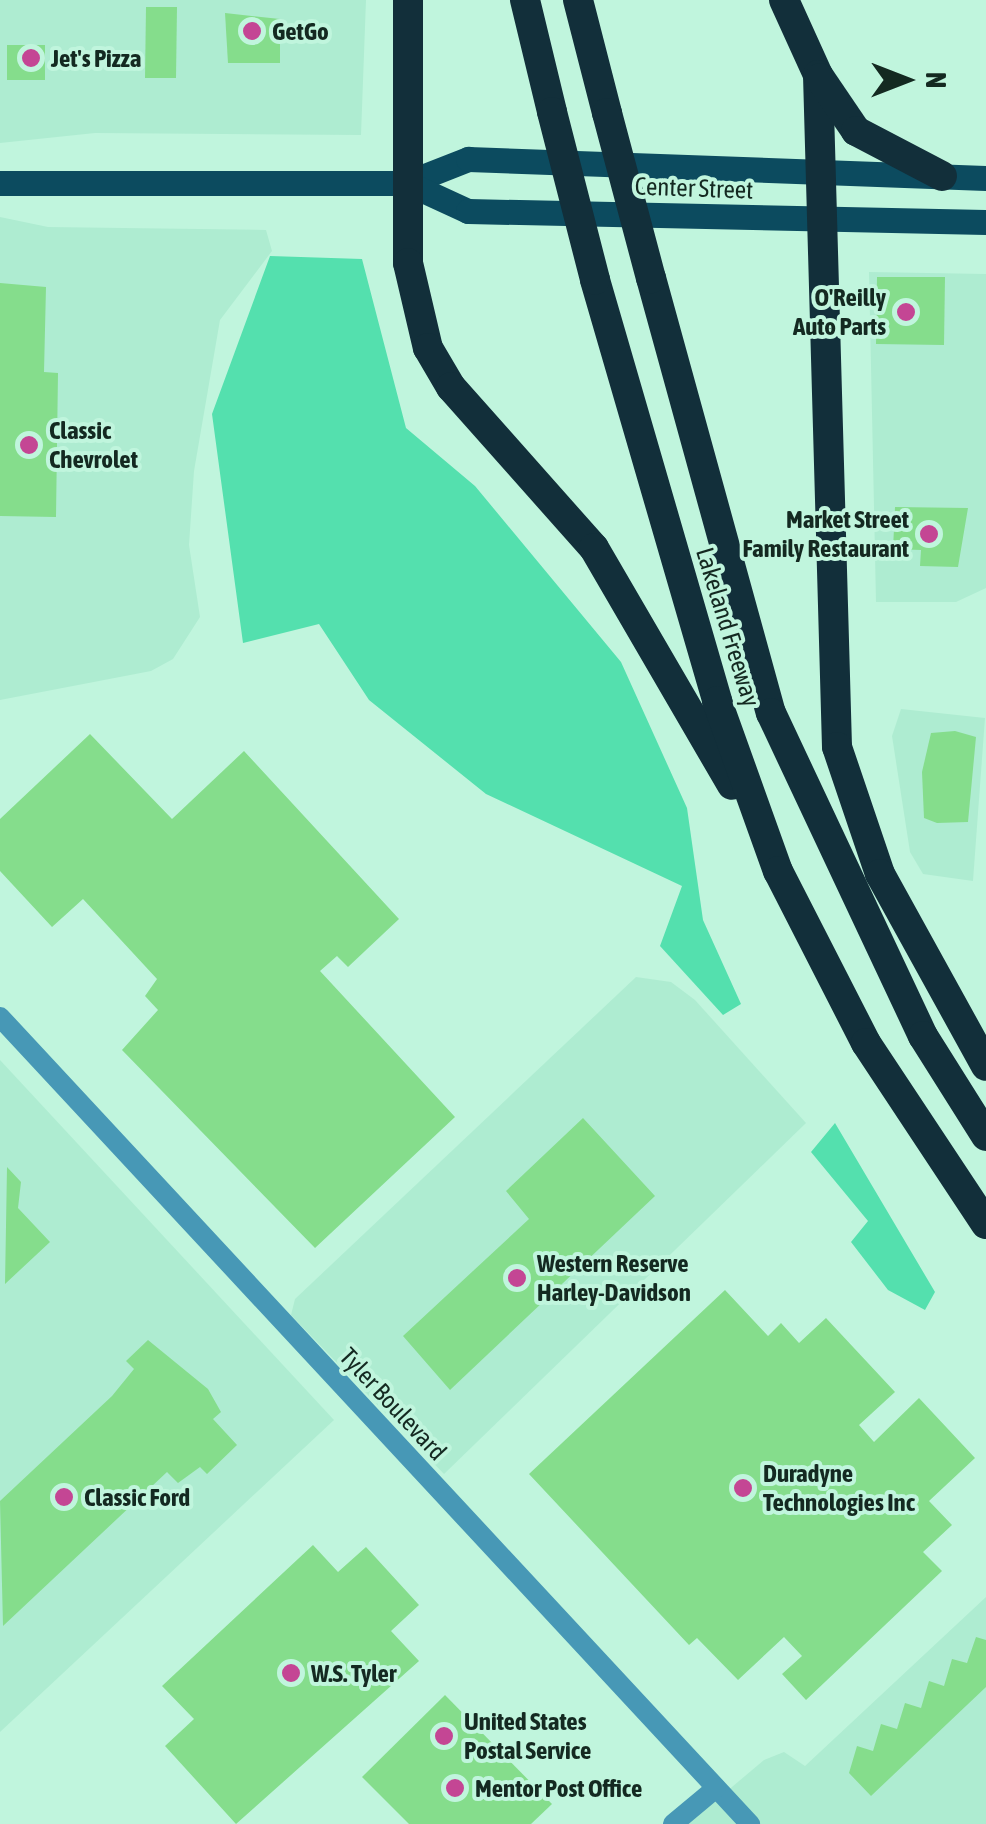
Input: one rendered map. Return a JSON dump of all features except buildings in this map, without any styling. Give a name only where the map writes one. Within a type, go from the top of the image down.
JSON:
[{"type":"highway","points":[[408,0],[408,263],[428,348],[639,614],[778,871]]},
{"type":"highway","name":"Lakeland Freeway","points":[[525,0],[595,280],[717,702],[778,871],[866,1043],[986,1224]]},
{"type":"highway","name":"Lakeland Freeway","points":[[578,0],[771,713],[923,1036],[986,1136]]},
{"type":"highway","points":[[784,0],[818,75],[856,131],[942,176]]},
{"type":"highway","points":[[818,75],[836,747],[880,874],[986,1066]]},
{"type":"main road","name":"Center Street","points":[[0,183],[407,183],[468,159],[986,178]]},
{"type":"main road","name":"Center Street","points":[[407,183],[468,211],[824,222],[986,222]]},
{"type":"street","name":"Tyler Boulevard","points":[[0,1017],[750,1824]]},
{"type":"street","points":[[673,1824],[716,1788]]},
{"type":"shaded area","points":[[0,0],[366,0],[361,135],[95,133],[0,143]]},
{"type":"shaded area","points":[[0,217],[48,227],[266,230],[272,251],[220,320],[194,471],[189,545],[200,617],[173,659],[151,671],[0,700]]},
{"type":"shaded area","points":[[270,256],[362,259],[406,428],[475,486],[621,662],[687,808],[703,920],[741,1004],[723,1015],[660,946],[682,886],[486,794],[369,700],[319,624],[243,643],[212,414]]},
{"type":"shaded area","points":[[869,272],[986,274],[986,588],[956,602],[876,602]]},
{"type":"shaded area","points":[[901,709],[985,718],[973,881],[923,874],[910,852],[892,736]]},
{"type":"shaded area","points":[[636,977],[671,982],[695,1000],[806,1123],[444,1474],[291,1315],[295,1299]]},
{"type":"shaded area","points":[[0,1060],[334,1420],[0,1732]]},
{"type":"shaded area","points":[[835,1123],[935,1292],[925,1310],[888,1290],[851,1242],[868,1221],[811,1152]]},
{"type":"shaded area","points":[[986,1597],[986,1824],[688,1824],[764,1760],[784,1752],[805,1766]]},
{"type":"place","name":"GetGo","points":[[252,31]]},
{"type":"place","name":"Jet's Pizza","points":[[31,58]]},
{"type":"place","name":"O'Reilly Auto Parts","points":[[906,312]]},
{"type":"place","name":"Classic Chevrolet","points":[[29,445]]},
{"type":"place","name":"Market Street Family Restaurant","points":[[929,534]]},
{"type":"place","name":"Western Reserve Harley-Davidson","points":[[517,1278]]},
{"type":"place","name":"Duradyne Technologies Inc","points":[[743,1488]]},
{"type":"place","name":"Classic Ford","points":[[64,1497]]},
{"type":"place","name":"W.S. Tyler","points":[[291,1673]]},
{"type":"place","name":"United States Postal Service","points":[[444,1736]]},
{"type":"place","name":"Mentor Post Office","points":[[455,1788]]}]
